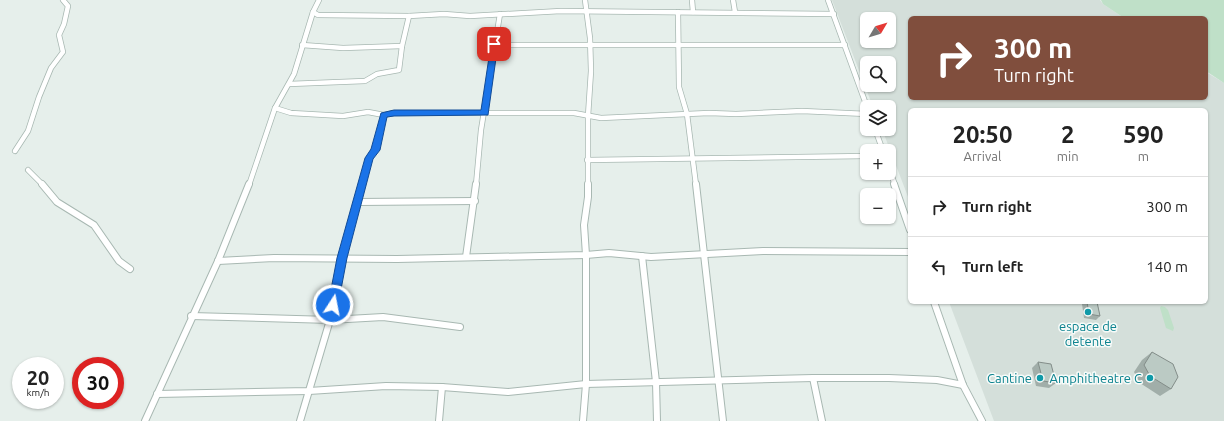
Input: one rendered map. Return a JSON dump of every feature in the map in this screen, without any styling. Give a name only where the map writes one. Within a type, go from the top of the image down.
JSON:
[{"type":"street","points":[[15,151],[25,137],[48,74],[63,52],[59,35],[64,24],[68,6],[63,0]]},
{"type":"street","points":[[145,421],[191,316],[218,261],[249,185],[275,108],[294,74],[313,12],[319,0]]},
{"type":"street","points":[[583,421],[586,384],[586,255],[584,225],[588,197],[588,116],[591,71],[585,0]]},
{"type":"street","points":[[692,0],[693,12]]},
{"type":"street","points":[[732,0],[735,12]]},
{"type":"street","points":[[828,0],[865,100]]},
{"type":"street","points":[[313,12],[318,15],[409,16],[444,14],[470,16],[561,11],[834,14]]},
{"type":"street","points":[[678,12],[679,87],[687,114],[693,158],[723,421]]},
{"type":"street","points":[[466,257],[475,201],[481,130],[500,14]]},
{"type":"street","points":[[289,84],[365,81],[377,74],[399,70],[402,46],[409,16]]},
{"type":"street","points":[[494,44],[590,46],[678,44],[845,45]]},
{"type":"street","points":[[302,45],[343,48],[402,46]]},
{"type":"street","points":[[275,108],[291,113],[343,116],[368,112],[384,115],[394,113],[574,113],[601,118],[709,113],[725,115],[780,112],[860,113]]},
{"type":"street","points":[[300,421],[330,320],[342,258],[369,158],[376,150],[384,115]]},
{"type":"street","points":[[587,160],[860,156]]},
{"type":"street","points":[[28,170],[38,179],[57,202],[94,225],[119,261],[130,269]]},
{"type":"street","points":[[893,180],[908,224]]},
{"type":"street","points":[[358,202],[475,201]]},
{"type":"street","points":[[218,261],[274,258],[466,257],[586,255],[609,253],[642,256],[763,251],[908,252]]},
{"type":"street","points":[[642,256],[656,382],[657,421]]},
{"type":"street","points":[[935,304],[963,385],[982,421]]},
{"type":"street","points":[[191,316],[330,320],[382,317],[460,328]]},
{"type":"street","points":[[813,378],[822,421]]},
{"type":"street","points":[[156,394],[309,390],[386,386],[442,387],[508,392],[586,384],[813,378],[889,378],[936,380],[963,385]]},
{"type":"street","points":[[439,421],[442,387]]},
{"type":"shaded area","points":[[832,0],[1100,0],[1103,4],[1121,16],[908,16],[908,100],[1208,100],[1208,73],[1224,83],[1224,421],[994,421],[950,304],[1208,304],[1208,108],[908,108],[908,197],[896,166],[896,144],[888,144],[885,136],[896,136],[896,100],[870,100],[867,92],[896,92],[896,56],[860,56],[860,73]]},
{"type":"green space","points":[[1101,0],[1224,0],[1224,83],[1208,72],[1208,16],[1121,16],[1103,4]]},
{"type":"green space","points":[[1161,306],[1168,310],[1174,328],[1173,331],[1166,328],[1160,308]]},
{"type":"building","points":[[1087,304],[1097,304],[1100,316],[1089,314]]},
{"type":"building","points":[[1152,352],[1173,364],[1178,377],[1171,389],[1150,376],[1144,365]]},
{"type":"building","points":[[1038,362],[1051,364],[1056,383],[1043,381]]},
{"type":"place","name":"espace de detente","points":[[1088,312]]},
{"type":"place","name":"Cantine","points":[[1040,378]]},
{"type":"place","name":"Amphitheatre C","points":[[1150,378]]},
{"type":"route","points":[[333,305],[342,258],[369,158],[376,150],[384,115],[394,113],[485,113],[494,44]]}]
